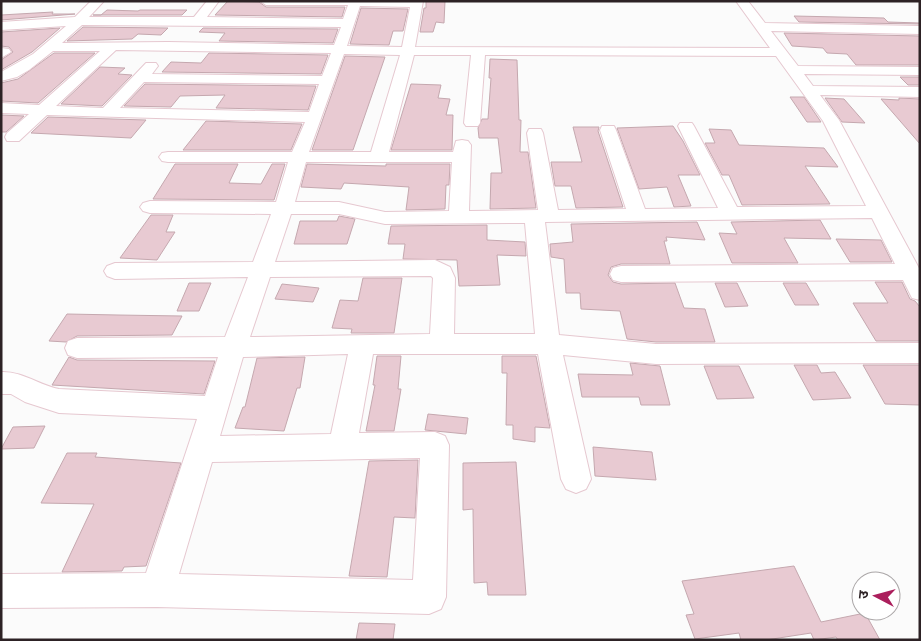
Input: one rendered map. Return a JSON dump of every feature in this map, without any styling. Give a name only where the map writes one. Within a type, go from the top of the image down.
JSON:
[{"type":"street","points":[[4,79],[48,47],[98,1]]},
{"type":"street","points":[[107,113],[141,78],[168,46],[213,1]]},
{"type":"street","points":[[266,1],[356,2],[370,4],[416,2],[408,51],[379,156]]},
{"type":"street","points":[[742,1],[830,120],[920,292]]},
{"type":"street","points":[[157,590],[234,347],[284,206],[299,156],[356,2]]},
{"type":"street","points":[[1,26],[78,21],[348,23]]},
{"type":"street","points":[[94,47],[121,21]]},
{"type":"street","points":[[48,47],[168,46],[478,51],[770,40],[890,29],[920,30]]},
{"type":"street","points":[[890,29],[905,43]]},
{"type":"street","points":[[770,40],[854,42]]},
{"type":"street","points":[[13,137],[41,109],[112,47]]},
{"type":"street","points":[[472,123],[478,51]]},
{"type":"street","points":[[793,70],[920,71]]},
{"type":"street","points":[[141,78],[328,80]]},
{"type":"street","points":[[198,115],[219,80]]},
{"type":"street","points":[[809,90],[920,92]]},
{"type":"street","points":[[1,108],[107,113],[315,117]]},
{"type":"street","points":[[686,126],[732,214]]},
{"type":"street","points":[[608,130],[638,215]]},
{"type":"street","points":[[534,134],[542,216],[548,344],[576,479]]},
{"type":"street","points":[[168,157],[379,156],[462,151],[459,216]]},
{"type":"street","points":[[150,207],[284,206],[346,208],[385,218],[878,212]]},
{"type":"street","points":[[115,270],[429,267],[439,270],[444,278],[442,344]]},
{"type":"street","points":[[621,274],[909,272]]},
{"type":"street","points":[[77,348],[362,344],[548,344],[656,354],[920,353]]},
{"type":"street","points":[[343,446],[362,344]]},
{"type":"street","points":[[1,383],[22,386],[43,398],[59,402],[216,408]]},
{"type":"street","points":[[1,591],[157,590],[429,596],[435,445],[202,448]]},
{"type":"building","points":[[228,1],[259,2],[266,7],[345,7],[342,17],[215,15]]},
{"type":"building","points":[[426,1],[445,1],[444,23],[436,22],[433,32],[420,32]]},
{"type":"building","points":[[361,8],[408,9],[403,31],[393,31],[389,45],[350,44]]},
{"type":"building","points":[[107,10],[187,10],[182,15],[101,15]]},
{"type":"building","points":[[53,12],[52,14],[75,14],[1,20],[1,15]]},
{"type":"building","points":[[794,16],[884,18],[888,22],[920,24],[799,22]]},
{"type":"building","points":[[83,27],[168,28],[161,35],[138,34],[132,39],[67,41]]},
{"type":"building","points":[[60,28],[32,52],[1,70],[1,60],[13,52],[9,47],[1,46],[1,32]]},
{"type":"building","points":[[203,28],[338,29],[333,43],[219,41],[225,33],[199,32]]},
{"type":"building","points":[[784,33],[920,36],[920,65],[856,65],[847,54],[827,53],[823,48],[792,46]]},
{"type":"building","points":[[54,53],[95,53],[38,103],[1,101],[1,83],[18,79]]},
{"type":"building","points":[[209,53],[328,55],[321,74],[162,72],[171,62],[201,63]]},
{"type":"building","points":[[345,56],[385,57],[353,150],[312,150]]},
{"type":"building","points":[[490,59],[517,60],[519,120],[521,120],[520,152],[528,152],[536,208],[490,209],[491,173],[502,173],[498,138],[479,138],[478,128],[482,119],[488,119],[491,78],[489,78]]},
{"type":"building","points":[[100,67],[125,68],[118,74],[132,75],[102,106],[61,104]]},
{"type":"building","points":[[900,77],[920,77],[920,85],[908,85]]},
{"type":"building","points":[[145,84],[316,86],[308,110],[216,108],[225,95],[180,96],[171,107],[124,106]]},
{"type":"building","points":[[411,84],[441,85],[438,98],[450,99],[446,115],[453,115],[452,150],[391,150]]},
{"type":"building","points":[[790,97],[804,97],[821,122],[807,122]]},
{"type":"building","points":[[825,98],[844,99],[865,123],[842,122]]},
{"type":"building","points":[[899,98],[920,99],[920,144],[881,99],[899,100]]},
{"type":"building","points":[[1,115],[24,116],[6,132],[1,132]]},
{"type":"building","points":[[48,117],[146,120],[131,138],[31,133]]},
{"type":"building","points":[[206,121],[302,124],[291,150],[183,150]]},
{"type":"building","points":[[673,126],[683,141],[700,175],[678,175],[691,206],[674,207],[667,187],[639,189],[617,128]]},
{"type":"building","points":[[573,127],[599,127],[598,131],[623,207],[576,208],[571,186],[555,186],[551,162],[582,162]]},
{"type":"building","points":[[709,129],[731,130],[739,145],[824,148],[838,167],[805,166],[830,204],[742,205],[729,175],[722,175],[705,143],[715,143]]},
{"type":"building","points":[[175,164],[238,164],[229,183],[261,184],[272,164],[285,164],[274,200],[153,199]]},
{"type":"building","points":[[307,164],[386,166],[386,164],[450,164],[449,185],[446,185],[445,209],[406,210],[409,187],[344,183],[341,189],[301,187]]},
{"type":"building","points":[[151,215],[173,215],[166,232],[175,232],[157,260],[120,258]]},
{"type":"building","points":[[339,216],[355,219],[347,244],[294,244],[300,221],[337,221]]},
{"type":"building","points":[[820,220],[831,239],[784,238],[798,263],[732,263],[719,233],[737,234],[731,222]]},
{"type":"building","points":[[697,222],[705,240],[666,237],[667,241],[664,241],[670,264],[621,264],[611,267],[608,275],[613,282],[621,284],[675,283],[684,308],[705,309],[715,342],[656,342],[627,339],[620,311],[581,309],[580,293],[566,293],[564,259],[551,257],[550,244],[573,242],[571,224]]},
{"type":"building","points":[[487,225],[487,240],[525,242],[526,256],[497,255],[500,285],[459,286],[457,260],[403,259],[405,244],[388,244],[391,226]]},
{"type":"building","points":[[836,239],[881,240],[892,262],[850,262]]},
{"type":"building","points":[[363,278],[402,278],[394,333],[351,333],[352,329],[332,328],[340,300],[358,301]]},
{"type":"building","points":[[875,282],[902,282],[910,299],[915,301],[920,307],[920,341],[876,341],[853,303],[888,303]]},
{"type":"building","points":[[189,283],[211,283],[199,311],[177,311]]},
{"type":"building","points":[[715,283],[737,283],[748,306],[725,307]]},
{"type":"building","points":[[783,283],[806,283],[819,305],[795,305]]},
{"type":"building","points":[[282,284],[319,288],[313,302],[275,299]]},
{"type":"building","points":[[67,314],[182,316],[172,335],[77,336],[66,342],[49,341]]},
{"type":"building","points":[[377,356],[401,356],[398,389],[401,389],[394,431],[366,431],[375,385],[373,385]]},
{"type":"building","points":[[502,356],[536,356],[550,428],[535,427],[535,442],[513,439],[513,425],[506,425],[507,373],[502,373]]},
{"type":"building","points":[[69,357],[77,360],[215,361],[204,394],[52,385]]},
{"type":"building","points":[[305,357],[300,388],[297,388],[284,431],[235,428],[243,407],[245,407],[257,358]]},
{"type":"building","points":[[630,363],[660,366],[670,405],[641,405],[639,397],[582,397],[578,374],[633,375]]},
{"type":"building","points":[[794,365],[817,365],[821,373],[835,372],[851,398],[813,400]]},
{"type":"building","points":[[863,365],[920,365],[920,405],[885,404]]},
{"type":"building","points":[[704,366],[739,366],[754,398],[717,399]]},
{"type":"building","points":[[428,414],[468,418],[466,434],[425,430]]},
{"type":"building","points":[[45,426],[34,448],[1,449],[13,427]]},
{"type":"building","points":[[593,447],[652,452],[656,480],[595,476]]},
{"type":"building","points":[[67,453],[97,453],[95,457],[181,463],[146,566],[124,567],[122,571],[62,572],[94,504],[41,503]]},
{"type":"building","points":[[418,460],[415,518],[394,517],[387,577],[349,576],[369,461]]},
{"type":"building","points":[[516,462],[526,595],[488,595],[487,582],[474,583],[473,509],[463,510],[463,463]]},
{"type":"building","points":[[794,566],[821,622],[851,616],[851,621],[869,621],[880,640],[838,640],[836,637],[814,640],[811,633],[766,640],[741,640],[739,633],[695,639],[686,615],[694,614],[682,581]]},
{"type":"building","points":[[359,623],[395,624],[393,640],[356,640]]}]
